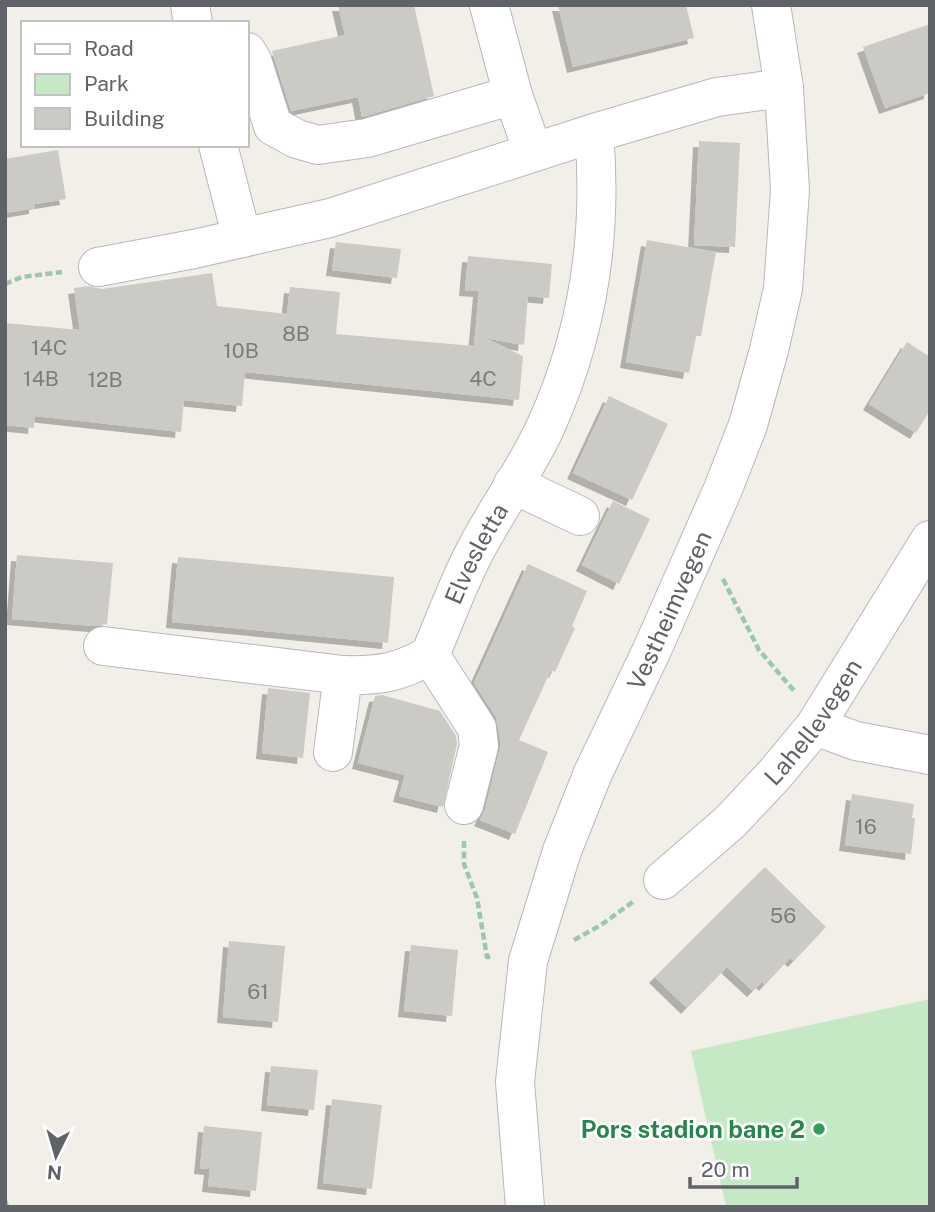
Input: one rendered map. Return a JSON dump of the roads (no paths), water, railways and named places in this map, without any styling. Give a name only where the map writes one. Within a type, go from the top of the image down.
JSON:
[{"type":"street","points":[[489,5],[513,95],[533,152]]},
{"type":"street","name":"Vestheimvegen","points":[[525,1207],[516,1082],[528,961],[562,851],[593,773],[651,652],[748,425],[783,289],[790,190],[784,88],[771,5]]},
{"type":"street","points":[[248,54],[273,126],[297,139],[318,145],[367,138],[513,95]]},
{"type":"street","points":[[98,267],[242,239],[330,218],[533,152],[717,97],[784,88]]},
{"type":"street","name":"Elvesletta","points":[[430,655],[471,559],[544,430],[573,353],[594,259],[598,182],[594,133]]},
{"type":"street","points":[[219,147],[242,239]]},
{"type":"street","points":[[513,484],[580,516]]},
{"type":"street","name":"Lahellevegen","points":[[663,880],[730,821],[776,773],[815,726],[930,540]]},
{"type":"street","points":[[103,646],[365,676],[395,672],[430,655],[477,728],[479,746],[464,806]]},
{"type":"street","points":[[334,752],[343,675]]},
{"type":"street","points":[[815,726],[856,741],[930,755]]},
{"type":"place","name":"Pors stadion bane 2","points":[[819,1129]]}]
